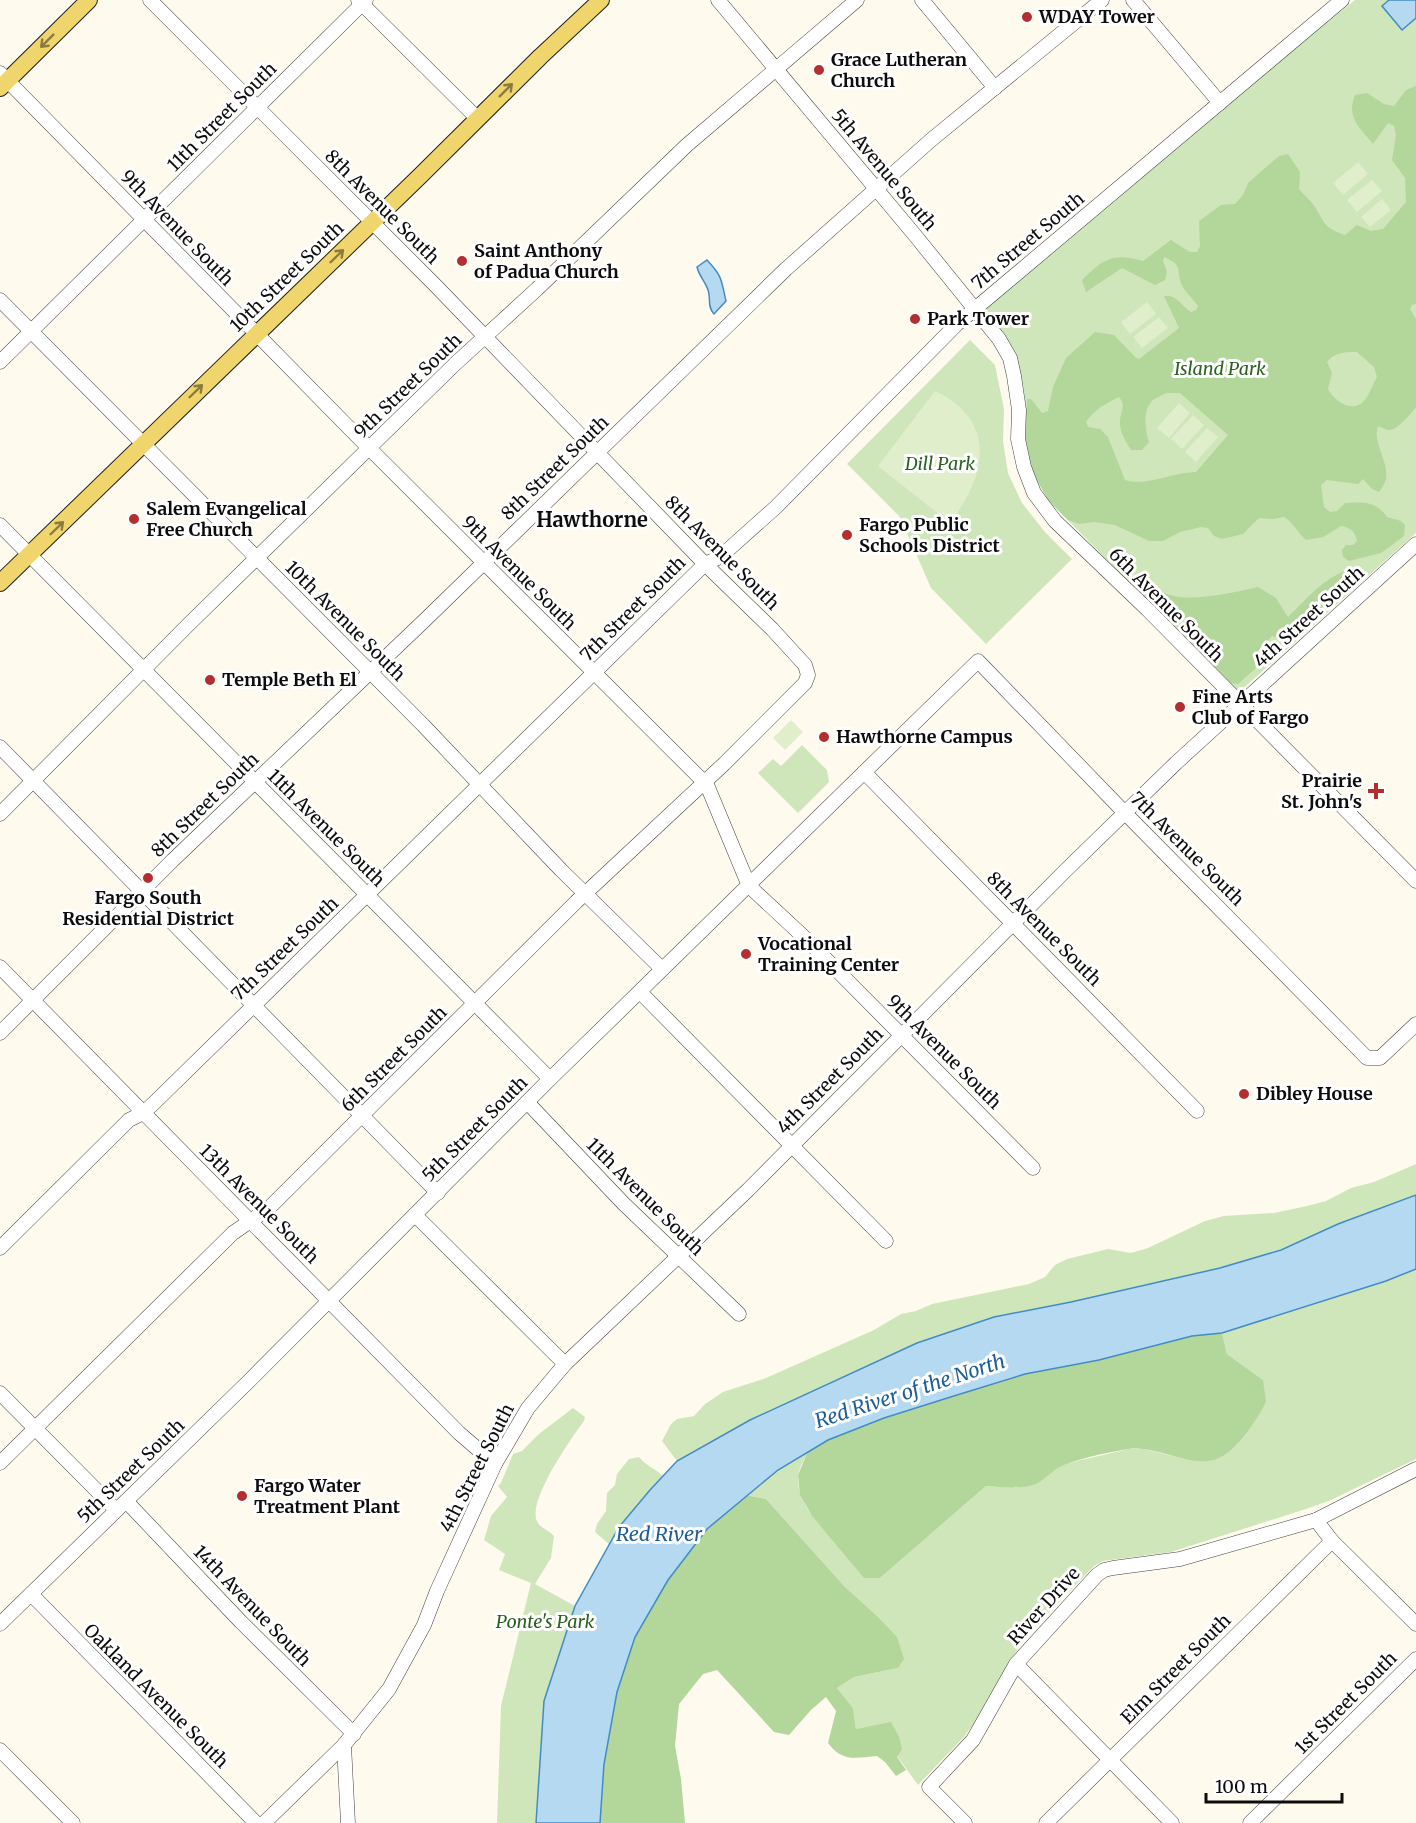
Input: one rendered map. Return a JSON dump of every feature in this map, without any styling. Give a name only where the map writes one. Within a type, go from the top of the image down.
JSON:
[{"type":"main road","points":[[3,80],[89,0]]},
{"type":"main road","name":"10th Street South","points":[[0,583],[601,0]]},
{"type":"street","name":"8th Avenue South","points":[[150,0],[372,222],[792,651],[805,665],[808,675]]},
{"type":"street","name":"5th Avenue South","points":[[718,0],[974,309]]},
{"type":"street","name":"9th Street South","points":[[0,814],[257,559],[687,145],[857,0]]},
{"type":"street","points":[[922,0],[995,88]]},
{"type":"street","name":"8th Street South","points":[[0,1034],[142,891],[786,268],[931,140],[1102,0]]},
{"type":"street","points":[[1133,0],[1220,103]]},
{"type":"street","name":"7th Street South","points":[[0,1248],[129,1120],[143,1113],[705,564],[720,557],[776,507],[957,324],[1342,0]]},
{"type":"street","name":"11th Street South","points":[[0,362],[258,108],[362,1]]},
{"type":"street","points":[[362,1],[477,118]]},
{"type":"street","name":"9th Avenue South","points":[[3,80],[704,782],[749,886],[806,939],[1033,1168]]},
{"type":"street","name":"10th Avenue South","points":[[0,300],[370,672],[585,894],[662,969]]},
{"type":"street","name":"6th Avenue South","points":[[974,309],[999,339],[1010,358],[1019,410],[1018,439],[1024,467],[1034,493],[1055,521],[1147,609],[1416,880]]},
{"type":"street","name":"11th Avenue South","points":[[0,525],[550,1079]]},
{"type":"street","name":"4th Street South","points":[[344,1745],[389,1689],[424,1625],[437,1591],[495,1464],[528,1408],[565,1364],[791,1147],[1125,813],[1240,704],[1416,544]]},
{"type":"street","name":"5th Street South","points":[[0,1624],[270,1360],[550,1079],[978,661]]},
{"type":"street","name":"7th Avenue South","points":[[978,661],[1367,1058],[1380,1058],[1416,1024]]},
{"type":"street","name":"6th Street South","points":[[0,1463],[233,1233],[269,1208],[585,894],[805,683],[808,675]]},
{"type":"street","points":[[0,747],[438,1193]]},
{"type":"street","name":"8th Avenue South","points":[[864,772],[1197,1111]]},
{"type":"street","name":"13th Avenue South","points":[[0,967],[459,1433],[495,1464]]},
{"type":"street","points":[[640,992],[886,1241]]},
{"type":"street","name":"11th Avenue South","points":[[527,1102],[623,1203],[739,1314]]},
{"type":"street","points":[[415,1215],[565,1364]]},
{"type":"street","points":[[270,1360],[286,1352],[321,1318],[336,1317],[351,1324]]},
{"type":"street","name":"14th Avenue South","points":[[0,1393],[34,1428],[121,1506],[354,1734]]},
{"type":"street","points":[[1416,1469],[1316,1520],[1332,1541],[1416,1624]]},
{"type":"street","name":"River Drive","points":[[965,1823],[929,1787],[973,1740],[1016,1664],[1097,1575],[1104,1570],[1180,1559],[1316,1520]]},
{"type":"street","name":"Elm Street South","points":[[1046,1823],[1332,1541]]},
{"type":"street","name":"Oakland Avenue South","points":[[31,1594],[256,1823]]},
{"type":"street","name":"1st Street South","points":[[1250,1823],[1416,1659]]},
{"type":"street","points":[[1016,1664],[1172,1823]]},
{"type":"street","points":[[264,1823],[344,1745]]},
{"type":"street","points":[[344,1745],[348,1823]]},
{"type":"street","points":[[0,1750],[73,1823]]},
{"type":"green space","name":"Island Park","points":[[1355,0],[1416,0],[1416,533],[1238,693],[1048,500],[1025,448],[1026,407],[1023,385],[1014,354],[982,310],[1204,122]]},
{"type":"green space","points":[[1416,86],[1416,304],[1410,309],[1416,319],[1416,407],[1404,422],[1392,430],[1378,426],[1377,439],[1386,472],[1386,481],[1379,492],[1372,489],[1363,479],[1358,484],[1327,480],[1321,485],[1324,507],[1330,512],[1337,511],[1345,503],[1374,505],[1387,517],[1401,521],[1405,525],[1404,536],[1381,553],[1349,561],[1343,557],[1342,550],[1346,545],[1353,545],[1357,541],[1354,532],[1350,529],[1341,526],[1323,537],[1306,540],[1284,517],[1259,518],[1243,534],[1222,539],[1214,536],[1208,528],[1201,527],[1180,532],[1163,541],[1149,541],[1115,525],[1094,522],[1079,524],[1068,520],[1048,500],[1031,470],[1025,448],[1027,399],[1031,399],[1042,413],[1048,411],[1053,387],[1066,358],[1095,332],[1114,335],[1139,359],[1179,328],[1164,296],[1176,299],[1191,312],[1198,306],[1182,286],[1178,267],[1164,257],[1167,272],[1165,280],[1155,285],[1122,268],[1086,292],[1082,280],[1109,259],[1124,257],[1143,261],[1171,240],[1190,252],[1197,252],[1200,246],[1199,221],[1221,205],[1235,204],[1243,195],[1248,183],[1279,156],[1288,154],[1300,172],[1299,189],[1328,226],[1345,235],[1357,225],[1371,231],[1383,229],[1406,202],[1405,178],[1392,160],[1396,135],[1394,126],[1388,123],[1373,144],[1355,121],[1353,103],[1355,95],[1367,93],[1384,104],[1394,106],[1406,90]],"holes":[[[1357,352],[1374,367],[1377,377],[1365,400],[1360,404],[1350,406],[1340,402],[1328,389],[1332,373],[1327,362],[1337,354]],[[1166,393],[1180,393],[1228,435],[1196,472],[1151,481],[1125,480],[1108,437],[1100,429],[1088,427],[1086,422],[1096,410],[1119,397],[1123,403],[1120,418],[1123,436],[1131,450],[1142,450],[1149,442],[1146,426],[1147,409],[1153,400]]]},
{"type":"green space","points":[[1358,162],[1368,174],[1343,195],[1333,183]]},
{"type":"green space","points":[[1372,180],[1382,191],[1357,212],[1347,200]]},
{"type":"green space","points":[[1382,199],[1391,210],[1370,227],[1361,217]]},
{"type":"green space","points":[[1147,302],[1156,314],[1130,334],[1121,322]]},
{"type":"green space","points":[[1159,317],[1168,328],[1142,348],[1133,337]]},
{"type":"green space","name":"Dill Park","points":[[970,340],[995,365],[1004,409],[1003,441],[1008,473],[1022,503],[1045,532],[1072,559],[986,644],[931,588],[900,517],[847,464]]},
{"type":"green space","points":[[935,391],[953,401],[968,417],[976,431],[980,447],[979,462],[969,494],[950,523],[878,466]]},
{"type":"green space","points":[[1179,403],[1190,413],[1169,438],[1157,428]]},
{"type":"green space","points":[[1193,415],[1204,425],[1182,449],[1171,439]]},
{"type":"green space","points":[[1207,428],[1218,437],[1196,462],[1185,452]]},
{"type":"green space","points":[[1354,569],[1359,575],[1288,638],[1281,639],[1272,636],[1262,648],[1255,669],[1238,684],[1231,683],[1140,588],[1141,582],[1147,578],[1165,593],[1185,597],[1211,596],[1258,587],[1276,598],[1288,617],[1326,581],[1344,571]]},
{"type":"green space","points":[[791,720],[803,732],[785,750],[773,738]]},
{"type":"green space","points":[[802,745],[827,770],[829,782],[798,813],[758,773],[773,759],[781,766]]},
{"type":"green space","points":[[1416,1164],[1416,1195],[1338,1224],[1281,1249],[1220,1268],[994,1317],[917,1343],[750,1420],[677,1461],[662,1441],[671,1424],[677,1419],[694,1416],[705,1404],[723,1392],[766,1378],[874,1330],[901,1314],[932,1304],[1029,1284],[1045,1277],[1055,1265],[1067,1259],[1108,1249],[1131,1253],[1148,1248],[1205,1221],[1224,1216],[1274,1213],[1326,1201],[1351,1188],[1374,1182]]},
{"type":"green space","points":[[1416,1269],[1416,1459],[1331,1500],[1306,1509],[1171,1552],[1103,1561],[1094,1566],[1023,1640],[973,1725],[918,1785],[897,1756],[891,1723],[856,1729],[853,1708],[837,1688],[854,1677],[898,1668],[876,1615],[845,1587],[766,1499],[745,1495],[808,1451],[798,1477],[800,1492],[806,1507],[828,1534],[880,1578],[986,1486],[1016,1488],[1037,1483],[1064,1464],[1129,1449],[1144,1449],[1185,1459],[1263,1380],[1227,1354],[1222,1333],[1386,1281]]},
{"type":"green space","points":[[1222,1333],[1227,1354],[1263,1380],[1266,1402],[1252,1426],[1239,1442],[1219,1458],[1198,1461],[1151,1450],[1129,1449],[1066,1464],[1040,1482],[1030,1486],[1011,1488],[986,1486],[880,1578],[864,1578],[812,1516],[800,1495],[798,1475],[808,1451],[828,1440],[884,1418],[1025,1374],[1099,1360],[1192,1336]]},
{"type":"green space","name":"Ponte's Park","points":[[573,1408],[585,1417],[584,1421],[544,1485],[536,1512],[538,1523],[554,1536],[551,1558],[535,1584],[575,1606],[544,1701],[536,1823],[497,1823],[501,1706],[531,1583],[499,1570],[505,1554],[484,1540],[491,1516],[507,1497],[498,1486],[513,1454],[522,1451],[539,1434]]},
{"type":"green space","points":[[639,1457],[663,1476],[619,1527],[610,1545],[595,1532],[597,1524],[606,1511],[607,1493],[615,1485],[617,1474],[629,1459]]},
{"type":"green space","points":[[745,1495],[766,1499],[845,1587],[897,1637],[904,1659],[898,1668],[854,1677],[837,1688],[853,1708],[856,1729],[891,1722],[902,1749],[897,1757],[906,1770],[896,1776],[877,1756],[849,1757],[833,1749],[828,1743],[836,1711],[826,1697],[789,1735],[774,1732],[717,1670],[703,1674],[679,1704],[675,1746],[685,1823],[600,1823],[604,1764],[617,1692],[635,1637],[668,1580],[707,1529]]},
{"type":"water","points":[[1389,0],[1416,0],[1416,18],[1402,30],[1382,6]]},
{"type":"water","points":[[707,260],[721,279],[726,301],[714,314],[708,290],[697,267]]},
{"type":"water","name":"Red River","points":[[1416,1195],[1416,1269],[1386,1281],[1222,1333],[1192,1336],[1099,1360],[1025,1374],[957,1395],[884,1418],[828,1440],[778,1470],[707,1529],[668,1580],[635,1637],[617,1692],[604,1764],[600,1823],[536,1823],[544,1701],[575,1606],[619,1527],[677,1461],[750,1420],[917,1343],[994,1317],[1220,1268],[1281,1250],[1338,1224]]},
{"type":"place","name":"WDAY Tower","points":[[1027,17]]},
{"type":"place","name":"Grace Lutheran Church","points":[[819,70]]},
{"type":"place","name":"Saint Anthony of Padua Church","points":[[462,261]]},
{"type":"place","name":"Park Tower","points":[[915,319]]},
{"type":"place","name":"Salem Evangelical Free Church","points":[[134,519]]},
{"type":"place","name":"Fargo Public Schools District","points":[[847,535]]},
{"type":"place","name":"Temple Beth El","points":[[210,680]]},
{"type":"place","name":"Fine Arts Club of Fargo","points":[[1180,707]]},
{"type":"place","name":"Hawthorne Campus","points":[[824,737]]},
{"type":"place","name":"Prairie St. John's","points":[[1376,791]]},
{"type":"place","name":"Fargo South Residential District","points":[[148,878]]},
{"type":"place","name":"Vocational Training Center","points":[[746,954]]},
{"type":"place","name":"Dibley House","points":[[1244,1094]]},
{"type":"place","name":"Fargo Water Treatment Plant","points":[[242,1496]]},
{"type":"district","name":"Hawthorne","points":[[592,520]]},
{"type":"water label","name":"Red River of the North","points":[[910,1391]]}]
